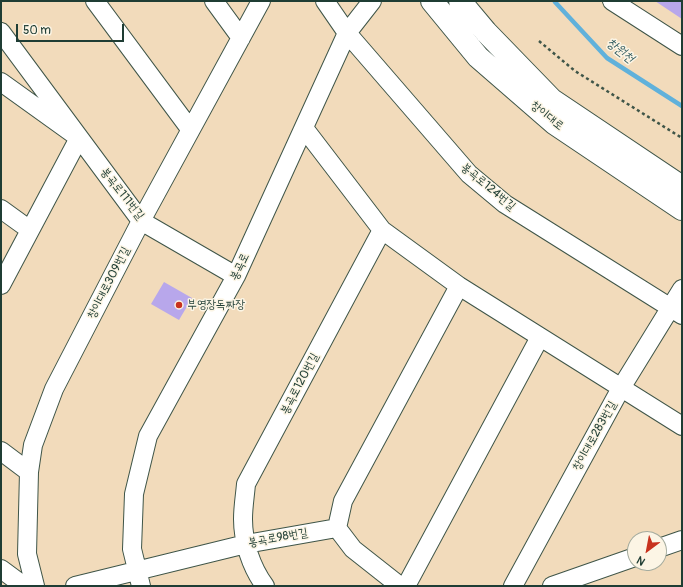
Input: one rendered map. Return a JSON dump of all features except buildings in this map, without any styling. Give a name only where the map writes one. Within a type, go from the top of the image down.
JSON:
[{"type":"main road","name":"창이대로","points":[[432,1],[478,57],[554,123],[682,209]]},
{"type":"main road","name":"창이대로","points":[[460,1],[486,32],[552,100],[682,187]]},
{"type":"street","points":[[95,1],[190,129]]},
{"type":"street","points":[[214,1],[241,38]]},
{"type":"street","name":"창이대로309번길","points":[[35,586],[27,554],[29,472],[33,445],[54,389],[190,129],[261,1]]},
{"type":"street","name":"봉곡로124번길","points":[[325,1],[347,33],[475,179],[505,204],[677,311]]},
{"type":"street","name":"봉곡로","points":[[139,578],[132,549],[134,494],[148,436],[236,276],[347,33],[372,1]]},
{"type":"street","points":[[612,1],[682,46]]},
{"type":"street","name":"봉곡로111번길","points":[[1,32],[141,221],[236,276]]},
{"type":"street","points":[[1,82],[79,138],[1,285]]},
{"type":"street","points":[[304,128],[382,230],[459,286],[682,426]]},
{"type":"street","points":[[1,209],[30,230]]},
{"type":"street","name":"봉곡로120번길","points":[[265,586],[256,575],[246,544],[243,519],[246,484],[382,230]]},
{"type":"street","points":[[400,586],[353,549],[337,528],[344,501],[459,286]]},
{"type":"street","name":"창이대로283번길","points":[[513,586],[621,388],[677,311],[682,289]]},
{"type":"street","points":[[406,586],[540,337]]},
{"type":"street","points":[[1,451],[29,472]]},
{"type":"street","name":"봉곡로98번길","points":[[75,586],[139,578],[246,544],[337,528]]},
{"type":"street","points":[[667,545],[682,540]]},
{"type":"street","points":[[552,586],[627,560]]},
{"type":"street","points":[[1,569],[24,586]]},
{"type":"path","points":[[539,41],[575,71],[682,138]]},
{"type":"waterway","name":"창원천","points":[[555,2],[607,58],[682,106]]},
{"type":"place","name":"부영장독짜장","points":[[179,305]]}]
